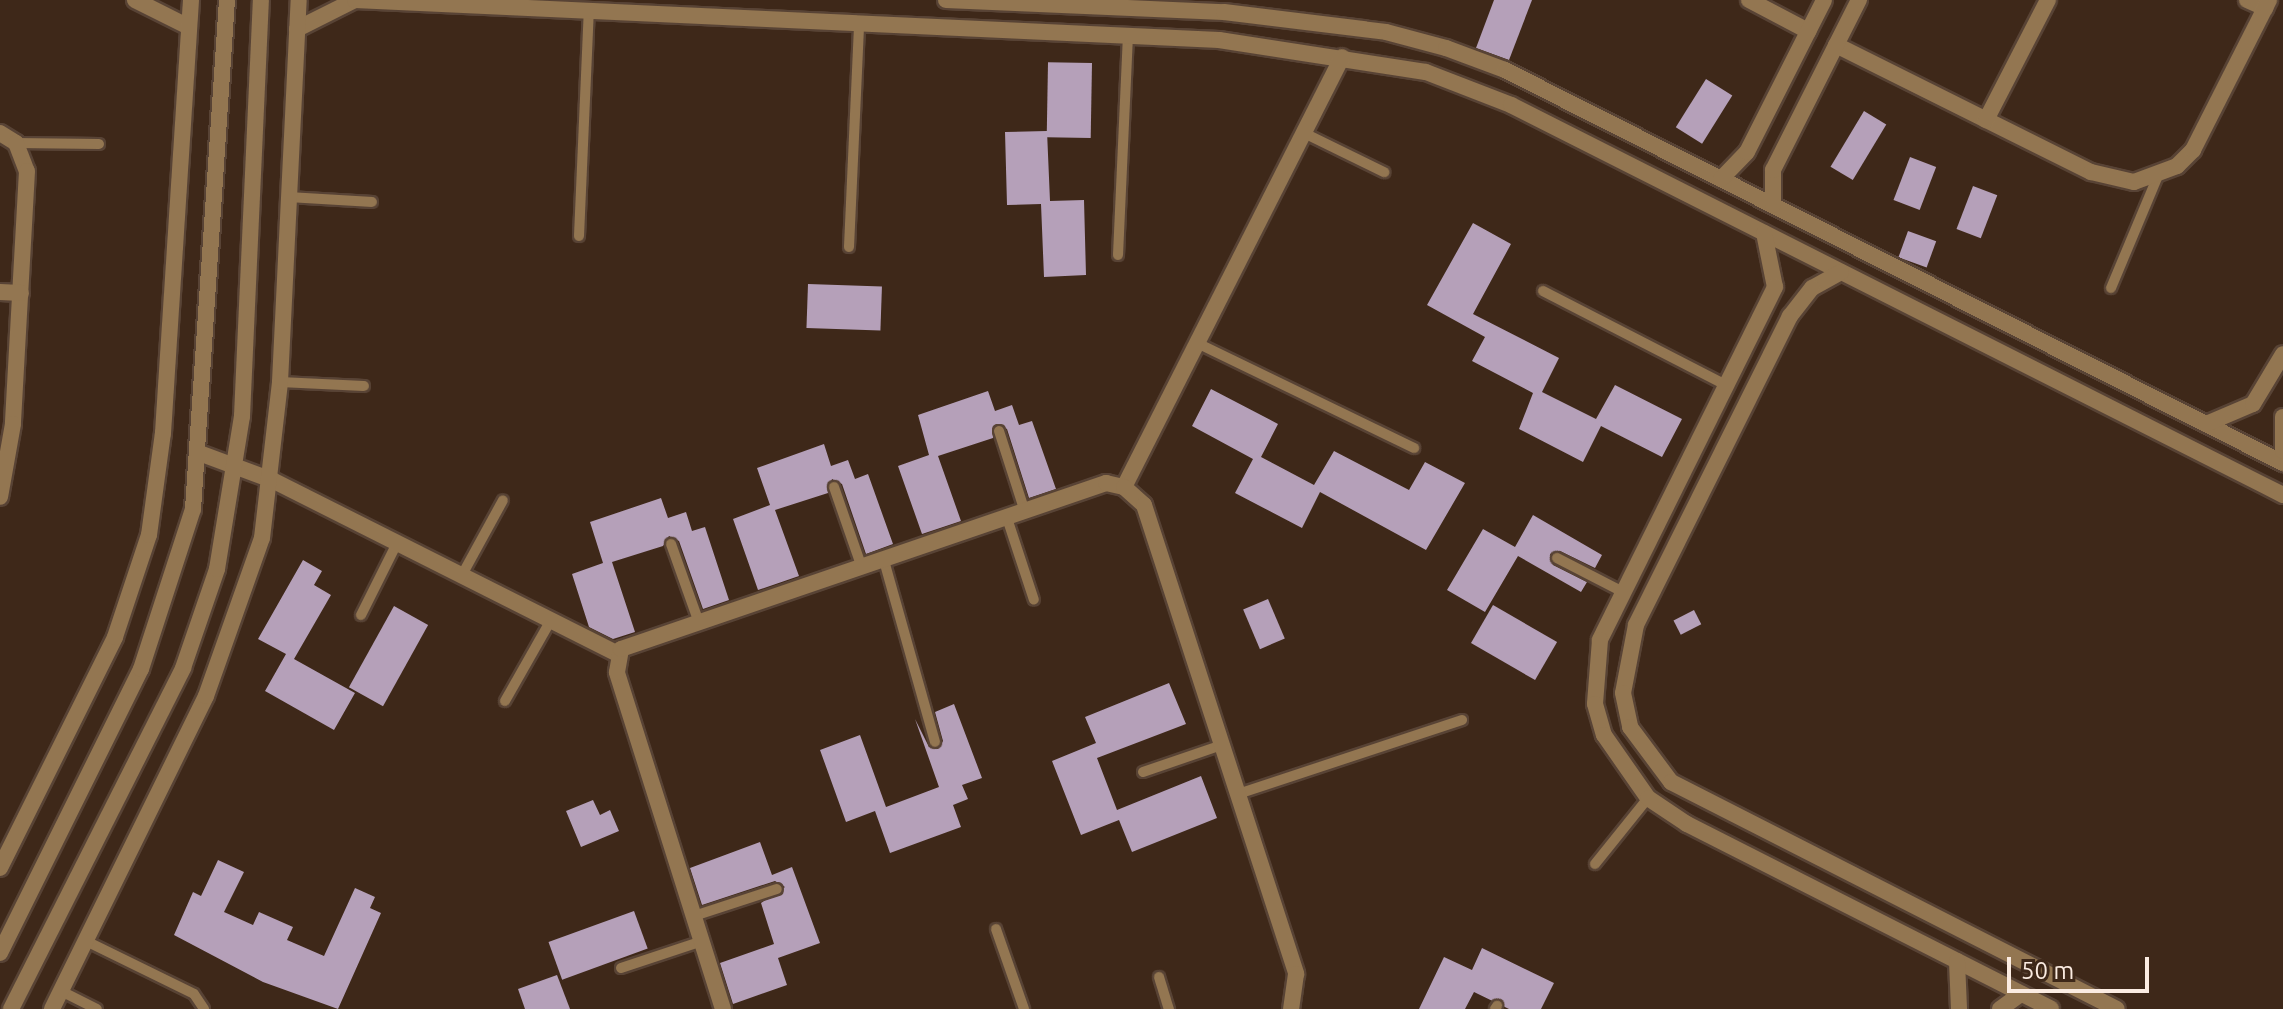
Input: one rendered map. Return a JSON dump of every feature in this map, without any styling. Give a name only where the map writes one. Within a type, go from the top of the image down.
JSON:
[{"type":"street","points":[[135,0],[189,27]]},
{"type":"street","points":[[0,868],[115,637],[149,535],[160,472],[191,0]]},
{"type":"street","points":[[0,953],[163,617],[202,454],[227,0]]},
{"type":"street","points":[[11,1009],[183,668],[217,569],[237,468],[261,0]]},
{"type":"street","points":[[52,1009],[232,636],[272,480],[280,382],[299,0]]},
{"type":"street","points":[[297,29],[355,0],[1128,36],[1342,57],[1466,86],[2283,495]]},
{"type":"street","points":[[946,0],[1224,12],[1386,32],[1505,70],[2283,463]]},
{"type":"street","points":[[1749,0],[1808,31]]},
{"type":"street","points":[[1721,179],[1742,160],[1824,0]]},
{"type":"street","points":[[1773,205],[1773,170],[1859,0]]},
{"type":"street","points":[[1986,120],[2048,0]]},
{"type":"street","points":[[1836,45],[2112,181],[2157,178],[2193,150],[2267,4],[2247,0]]},
{"type":"street","points":[[1124,487],[1308,135],[1342,57]]},
{"type":"street","points":[[0,133],[16,143],[27,171],[21,293],[0,497]]},
{"type":"street","points":[[1764,233],[1775,287],[1621,591],[1600,640],[1595,704],[1623,771],[1648,798],[2051,1009]]},
{"type":"street","points":[[1841,272],[1799,302],[1636,625],[1624,670],[1630,727],[1671,782],[2117,1009]]},
{"type":"street","points":[[0,292],[21,293]]},
{"type":"street","points":[[1748,343],[1772,353]]},
{"type":"street","points":[[2206,424],[2253,404],[2283,354]]},
{"type":"street","points":[[2283,417],[2283,451]]},
{"type":"street","points":[[202,454],[272,480],[618,654],[723,1009]]},
{"type":"street","points":[[618,654],[628,643],[1024,509],[1097,485],[1124,487],[1144,505],[1296,974],[1297,1007]]},
{"type":"street","points":[[2004,985],[2017,960]]},
{"type":"street","points":[[1957,961],[1959,1009]]},
{"type":"street","points":[[2000,1009],[2021,994]]},
{"type":"lane","points":[[579,236],[589,11]]},
{"type":"lane","points":[[849,247],[859,23]]},
{"type":"lane","points":[[1118,255],[1128,36]]},
{"type":"lane","points":[[1308,135],[1384,172]]},
{"type":"lane","points":[[16,143],[99,144]]},
{"type":"lane","points":[[2111,288],[2157,178]]},
{"type":"lane","points":[[289,197],[372,202]]},
{"type":"lane","points":[[1543,291],[1726,385]]},
{"type":"lane","points":[[1199,344],[1414,448]]},
{"type":"lane","points":[[280,382],[364,386]]},
{"type":"lane","points":[[999,431],[1024,509]]},
{"type":"lane","points":[[834,487],[861,565]]},
{"type":"lane","points":[[462,575],[503,500]]},
{"type":"lane","points":[[1006,515],[1034,600]]},
{"type":"lane","points":[[361,615],[397,543]]},
{"type":"lane","points":[[671,544],[698,620]]},
{"type":"lane","points":[[883,557],[935,742]]},
{"type":"lane","points":[[1557,558],[1621,591]]},
{"type":"lane","points":[[505,701],[551,620]]},
{"type":"lane","points":[[1238,794],[1462,720]]},
{"type":"lane","points":[[1143,772],[1222,745]]},
{"type":"lane","points":[[1595,864],[1648,798]]},
{"type":"lane","points":[[694,916],[777,889]]},
{"type":"lane","points":[[996,929],[1024,1009]]},
{"type":"lane","points":[[86,941],[194,994],[204,1009]]},
{"type":"lane","points":[[621,968],[702,941]]},
{"type":"lane","points":[[1159,977],[1169,1009]]},
{"type":"lane","points":[[61,991],[97,1009]]},
{"type":"building","points":[[1494,0],[1532,0],[1509,60],[1476,48]]},
{"type":"building","points":[[1048,62],[1092,63],[1091,138],[1047,137]]},
{"type":"building","points":[[1706,79],[1732,95],[1702,144],[1676,127]]},
{"type":"building","points":[[1864,111],[1886,124],[1853,180],[1831,167]]},
{"type":"building","points":[[1047,131],[1050,201],[1084,200],[1086,275],[1044,277],[1041,204],[1007,205],[1005,132]]},
{"type":"building","points":[[1910,157],[1936,167],[1920,210],[1894,200]]},
{"type":"building","points":[[1973,186],[1997,195],[1981,238],[1957,229]]},
{"type":"building","points":[[1473,223],[1511,244],[1473,314],[1559,358],[1542,392],[1596,419],[1615,385],[1682,419],[1662,457],[1601,426],[1583,462],[1519,429],[1533,393],[1472,361],[1485,337],[1427,305]]},
{"type":"building","points":[[1908,231],[1936,241],[1927,268],[1898,257]]},
{"type":"building","points":[[808,284],[882,287],[880,331],[806,328]]},
{"type":"building","points":[[1211,389],[1278,424],[1261,457],[1314,485],[1334,451],[1409,490],[1425,462],[1465,483],[1426,550],[1320,492],[1302,528],[1235,493],[1253,459],[1192,426]]},
{"type":"building","points":[[988,391],[995,411],[1012,405],[1019,425],[1032,421],[1056,489],[1029,498],[1007,429],[996,424],[993,438],[938,456],[961,521],[922,534],[898,466],[929,455],[918,415]]},
{"type":"building","points":[[824,444],[831,466],[848,460],[855,479],[868,474],[893,544],[866,554],[842,484],[832,479],[828,493],[775,510],[799,576],[758,590],[733,519],[770,505],[757,468]]},
{"type":"building","points":[[661,498],[668,518],[686,512],[692,531],[705,527],[729,600],[703,609],[679,541],[669,536],[663,546],[612,562],[635,632],[613,639],[589,627],[572,574],[603,563],[590,522]]},
{"type":"building","points":[[1533,515],[1602,555],[1595,568],[1560,551],[1550,554],[1553,565],[1587,582],[1581,592],[1518,556],[1485,612],[1447,590],[1483,529],[1515,547]]},
{"type":"building","points":[[303,560],[322,571],[314,585],[331,595],[294,659],[355,693],[334,730],[265,691],[286,654],[258,639]]},
{"type":"building","points":[[1268,599],[1285,639],[1260,649],[1243,610]]},
{"type":"building","points":[[1493,605],[1557,642],[1535,680],[1471,643]]},
{"type":"building","points":[[394,606],[428,625],[383,706],[349,687]]},
{"type":"building","points":[[1694,610],[1701,624],[1681,635],[1674,620]]},
{"type":"building","points":[[1169,683],[1186,724],[1097,758],[1117,810],[1201,776],[1217,818],[1132,852],[1119,820],[1081,835],[1052,761],[1096,743],[1085,717]]},
{"type":"building","points":[[954,704],[982,778],[962,785],[968,799],[953,805],[961,827],[890,853],[875,811],[846,822],[820,750],[860,735],[886,807],[939,787],[915,719],[929,747],[938,749],[943,741],[935,712]]},
{"type":"building","points":[[593,800],[600,815],[610,810],[619,831],[581,847],[566,811]]},
{"type":"building","points":[[760,842],[772,875],[792,867],[820,943],[778,958],[787,985],[733,1004],[720,963],[774,944],[761,903],[785,887],[775,881],[702,905],[690,868]]},
{"type":"building","points":[[218,860],[244,872],[224,912],[253,925],[259,912],[293,927],[287,940],[324,956],[355,888],[375,897],[370,908],[381,913],[338,1009],[263,982],[174,935],[193,892],[201,896]]},
{"type":"building","points":[[634,911],[648,949],[562,980],[548,942]]},
{"type":"building","points":[[1482,948],[1554,983],[1541,1009],[1509,1009],[1474,992],[1465,1009],[1419,1009],[1444,957],[1472,970]]},
{"type":"building","points":[[557,975],[570,1009],[525,1009],[518,989]]}]
